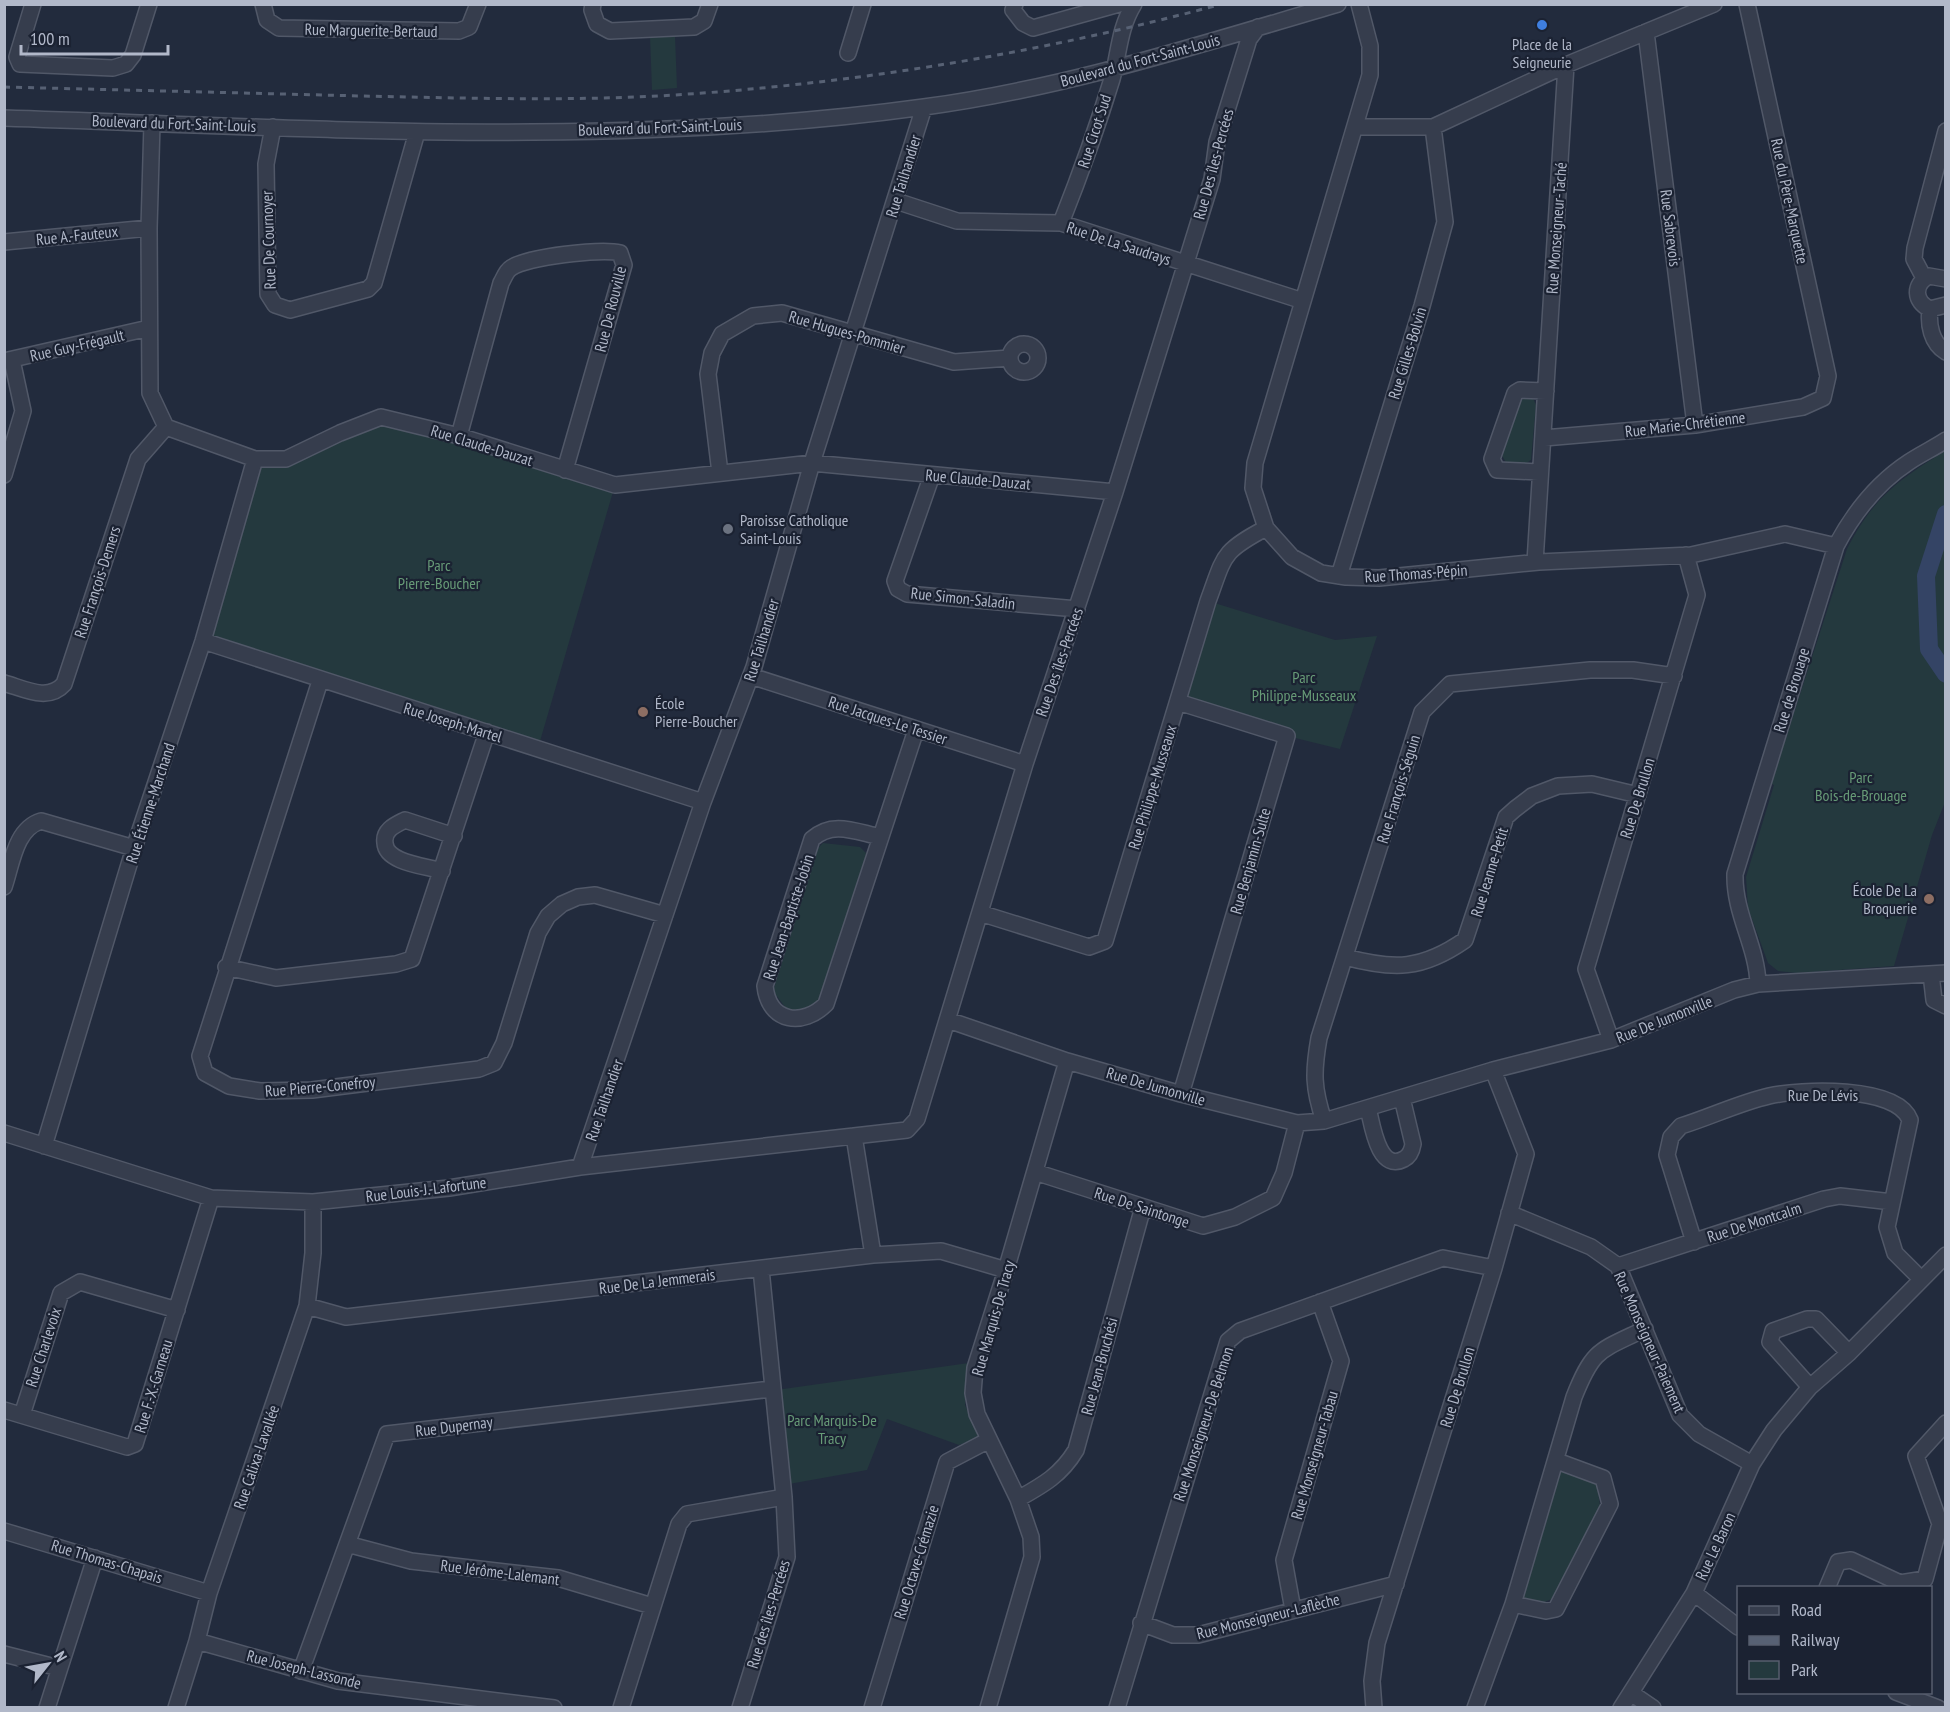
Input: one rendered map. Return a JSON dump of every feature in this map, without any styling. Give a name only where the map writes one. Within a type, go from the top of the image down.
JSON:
[{"type":"street","points":[[33,4],[17,57],[20,64],[113,68],[126,64],[133,55],[148,4]]},
{"type":"street","name":"Rue Marguerite-Bertaud","points":[[263,4],[267,20],[279,28],[459,31],[469,27],[478,4]]},
{"type":"street","points":[[593,4],[592,10],[597,24],[610,32],[694,27],[704,21],[710,4]]},
{"type":"street","points":[[848,53],[862,4]]},
{"type":"street","points":[[1015,4],[1013,9],[1023,23],[1033,28],[1119,4]]},
{"type":"street","name":"Rue Cicot Sud","points":[[1061,223],[1092,144],[1114,70],[1125,18],[1134,4]]},
{"type":"street","name":"Boulevard du Fort-Saint-Louis","points":[[4,118],[417,132],[694,129],[924,107],[1025,90],[1114,70],[1338,4]]},
{"type":"street","name":"Rue Thomas-Pépin","points":[[1359,4],[1371,46],[1370,75],[1255,463],[1253,488],[1266,528],[1292,557],[1321,573],[1379,578],[1534,562],[1686,555],[1785,534],[1836,546]]},
{"type":"street","points":[[1355,127],[1433,127],[1566,65],[1714,4]]},
{"type":"street","name":"Rue du Père-Marquette","points":[[1747,4],[1828,376],[1823,398]]},
{"type":"street","name":"Rue Des îles-Percées","points":[[854,1136],[908,1130],[917,1119],[1024,764],[1115,492],[1212,179],[1217,142],[1249,39],[1258,27]]},
{"type":"street","name":"Rue Sabrevois","points":[[1646,32],[1695,425]]},
{"type":"street","name":"Rue Monseigneur-Taché","points":[[1534,562],[1539,472],[1544,438],[1566,65]]},
{"type":"street","name":"Rue Tailhandier","points":[[580,1167],[703,802],[751,676],[812,463],[924,107]]},
{"type":"street","points":[[152,123],[149,228],[150,393],[166,427]]},
{"type":"street","name":"Rue De Cournoyer","points":[[273,127],[266,164],[268,294],[275,305],[290,310],[368,289],[375,283],[417,132]]},
{"type":"street","name":"Rue Gilles-Bolvin","points":[[1340,576],[1445,222],[1433,127]]},
{"type":"street","points":[[1924,278],[1914,259],[1915,248],[1946,131]]},
{"type":"street","name":"Rue De La Saudrays","points":[[896,201],[957,221],[1061,223],[1303,301]]},
{"type":"street","name":"Rue A.-Fauteux","points":[[4,242],[149,228]]},
{"type":"street","name":"Rue De Rouville","points":[[459,436],[501,283],[508,269],[521,262],[594,251],[620,253],[624,265],[565,470]]},
{"type":"street","points":[[1930,309],[1918,298],[1918,287],[1924,278],[1935,275],[1946,279]]},
{"type":"street","points":[[1930,309],[1946,305]]},
{"type":"street","points":[[1930,309],[1928,324],[1940,349],[1946,352]]},
{"type":"street","name":"Rue Hugues-Pommier","points":[[720,473],[708,374],[712,353],[722,334],[753,316],[782,313],[954,362],[1010,358]]},
{"type":"street","name":"Rue Guy-Frégault","points":[[8,360],[149,328]]},
{"type":"street","points":[[4,475],[23,411],[8,360]]},
{"type":"street","points":[[1539,472],[1497,470],[1492,459],[1515,393],[1520,390],[1546,391]]},
{"type":"street","name":"Rue Marie-Chrétienne","points":[[1544,438],[1695,425],[1803,407],[1823,398]]},
{"type":"street","name":"Rue Claude-Dauzat","points":[[166,427],[255,459],[286,459],[340,433],[381,417],[459,436],[615,485],[812,463],[1115,492]]},
{"type":"street","name":"Rue François-Demers","points":[[4,682],[46,695],[56,693],[64,684],[138,459],[166,427]]},
{"type":"street","name":"Rue de Brouage","points":[[1758,984],[1756,961],[1739,915],[1735,874],[1836,546],[1864,501],[1878,487],[1910,461],[1946,440]]},
{"type":"street","name":"Rue Étienne-Marchand","points":[[44,1146],[134,848],[203,641],[255,459]]},
{"type":"street","name":"Rue Simon-Saladin","points":[[932,475],[895,581],[898,589],[907,594],[1077,609]]},
{"type":"street","name":"Rue Philippe-Musseaux","points":[[980,913],[1089,947],[1105,941],[1208,601],[1225,555],[1238,543],[1266,528]]},
{"type":"street","name":"Rue De Brullon","points":[[1611,1040],[1586,969],[1697,595],[1686,555]]},
{"type":"street","name":"Rue Joseph-Martel","points":[[203,641],[320,681],[703,802]]},
{"type":"street","name":"Rue François-Séguin","points":[[1324,1121],[1315,1095],[1314,1066],[1319,1038],[1422,712],[1450,684],[1590,670],[1634,670],[1674,676]]},
{"type":"street","name":"Rue Jacques-Le Tessier","points":[[751,676],[1024,764]]},
{"type":"street","name":"Rue Pierre-Conefroy","points":[[320,681],[226,967],[200,1056],[205,1073],[229,1086],[260,1091],[312,1089],[478,1069],[494,1063],[504,1043],[538,933],[548,916],[562,904],[578,897],[595,895],[666,915]]},
{"type":"street","name":"Rue Benjamin-Sulte","points":[[1178,702],[1287,736],[1181,1094]]},
{"type":"street","name":"Rue Jean-Baptiste-Jobin","points":[[881,837],[832,827],[821,831],[812,840],[765,986],[772,1008],[784,1017],[804,1020],[816,1014],[826,1004],[881,837],[916,730]]},
{"type":"street","points":[[226,967],[276,978],[396,964],[412,959],[487,732]]},
{"type":"street","name":"Rue Jeanne-Petit","points":[[1345,957],[1379,966],[1408,966],[1425,963],[1465,940],[1483,892],[1506,817],[1532,796],[1558,786],[1592,784],[1638,795]]},
{"type":"street","points":[[442,870],[390,855],[385,847],[384,837],[392,826],[405,820],[454,836]]},
{"type":"street","points":[[4,887],[22,833],[31,825],[41,821],[134,848]]},
{"type":"street","name":"Rue De Jumonville","points":[[948,1020],[1067,1061],[1181,1094],[1297,1123],[1324,1121],[1493,1070],[1611,1040],[1734,990],[1758,984],[1938,974],[1934,1000],[1946,1006]]},
{"type":"street","name":"Rue Marquis-De Tracy","points":[[988,1707],[1029,1577],[1032,1557],[1031,1537],[1018,1498],[977,1414],[973,1393],[975,1368],[1067,1061]]},
{"type":"street","name":"Rue De Brullon","points":[[1374,1707],[1372,1681],[1377,1643],[1494,1268],[1526,1154],[1493,1070]]},
{"type":"street","name":"Rue De Lévis","points":[[1694,1242],[1667,1155],[1671,1137],[1682,1126],[1768,1096],[1795,1093],[1862,1093],[1899,1105],[1907,1111],[1910,1120],[1887,1227],[1890,1244],[1895,1253],[1921,1279]]},
{"type":"street","points":[[1368,1108],[1380,1151],[1386,1158],[1394,1161],[1404,1160],[1412,1151],[1413,1144],[1402,1098]]},
{"type":"street","name":"Rue De Saintonge","points":[[1035,1172],[1203,1226],[1236,1217],[1273,1198],[1284,1173],[1297,1123]]},
{"type":"street","name":"Rue Louis-J.-Lafortune","points":[[4,1133],[211,1198],[313,1202],[449,1188],[580,1167],[854,1136]]},
{"type":"street","points":[[854,1136],[873,1255]]},
{"type":"street","name":"Rue De Montcalm","points":[[1618,1266],[1840,1196],[1892,1202]]},
{"type":"street","name":"Rue F.-X.-Garneau","points":[[4,1410],[127,1447],[135,1444],[211,1198]]},
{"type":"street","name":"Rue Calixa-Lavallée","points":[[176,1707],[197,1641],[209,1593],[307,1306],[313,1253],[313,1202]]},
{"type":"street","name":"Rue Jean-Bruchési","points":[[1018,1498],[1052,1480],[1066,1467],[1076,1450],[1143,1207]]},
{"type":"street","name":"Rue Monseigneur-Paiement","points":[[1509,1213],[1591,1247],[1618,1266],[1680,1415],[1699,1434],[1752,1464]]},
{"type":"street","name":"Rue De La Jemmerais","points":[[307,1306],[346,1317],[873,1255],[941,1251],[1006,1270]]},
{"type":"street","name":"Rue Le Baron","points":[[1621,1707],[1694,1593],[1752,1464],[1774,1430],[1810,1387],[1849,1353],[1946,1255]]},
{"type":"street","name":"Rue Monseigneur-De Belmon","points":[[1117,1707],[1228,1341],[1240,1330],[1443,1258],[1494,1268]]},
{"type":"street","name":"Rue des îles-Percées","points":[[740,1707],[787,1557],[784,1497],[771,1389],[761,1269]]},
{"type":"street","name":"Rue Charlevoix","points":[[21,1415],[61,1293],[80,1282],[177,1310]]},
{"type":"street","name":"Rue Monseigneur-Tabau","points":[[1293,1610],[1284,1560],[1341,1361],[1320,1302]]},
{"type":"street","points":[[1810,1387],[1770,1342],[1773,1331],[1807,1319],[1816,1319],[1849,1353]]},
{"type":"street","points":[[1475,1707],[1513,1604],[1574,1397],[1586,1367],[1600,1350],[1645,1329]]},
{"type":"street","name":"Rue Dupernay","points":[[301,1671],[387,1434],[771,1389]]},
{"type":"street","points":[[1827,1586],[1838,1562],[1851,1560],[1900,1583],[1925,1579],[1940,1524],[1916,1456],[1946,1423]]},
{"type":"street","name":"Rue Octave-Crémazie","points":[[872,1707],[947,1462],[989,1440]]},
{"type":"street","points":[[1513,1604],[1546,1611],[1556,1609],[1610,1504],[1603,1478],[1557,1461]]},
{"type":"street","points":[[621,1707],[679,1524],[687,1514],[784,1497]]},
{"type":"street","name":"Rue Thomas-Chapais","points":[[4,1531],[209,1593]]},
{"type":"street","name":"Rue Jérôme-Lalemant","points":[[347,1544],[411,1561],[558,1578],[652,1606]]},
{"type":"street","points":[[47,1707],[95,1558]]},
{"type":"street","name":"Rue Monseigneur-Laflèche","points":[[1141,1623],[1173,1635],[1198,1635],[1396,1584]]},
{"type":"street","points":[[1694,1593],[1737,1626]]},
{"type":"street","name":"Rue Joseph-Lassonde","points":[[197,1641],[338,1681],[554,1707]]},
{"type":"street","points":[[4,1654],[59,1668]]},
{"type":"street","points":[[1631,1693],[1653,1707]]},
{"type":"street","points":[[1902,1694],[1938,1707]]},
{"type":"green space","points":[[650,36],[675,36],[677,88],[652,90]]},
{"type":"green space","points":[[1532,396],[1536,405],[1531,460],[1525,464],[1507,464],[1501,454],[1521,400]]},
{"type":"green space","name":"Parc Pierre-Boucher","points":[[381,417],[615,485],[538,748],[203,641],[255,459],[286,459]]},
{"type":"green space","name":"Parc Bois-de-Brouage","points":[[1945,451],[1945,802],[1932,835],[1894,966],[1797,973],[1778,971],[1768,963],[1748,908],[1746,877],[1774,785],[1771,784],[1847,549],[1867,516],[1888,492]]},
{"type":"green space","name":"Parc Philippe-Musseaux","points":[[1208,601],[1335,640],[1377,636],[1340,749],[1287,736],[1178,702]]},
{"type":"green space","points":[[823,843],[860,847],[866,853],[864,864],[822,997],[812,1009],[799,1012],[788,1011],[773,991],[818,848]]},
{"type":"green space","name":"Parc Marquis-De Tracy","points":[[969,1363],[965,1405],[979,1437],[959,1445],[887,1419],[867,1470],[789,1484],[776,1390]]},
{"type":"green space","points":[[1561,1471],[1597,1483],[1600,1506],[1554,1598],[1542,1603],[1521,1599]]},
{"type":"waterway","points":[[1946,514],[1926,576],[1929,649],[1946,674]]},
{"type":"railway","points":[[4,87],[473,98],[658,96],[801,84],[942,65],[1083,38],[1222,4]]},
{"type":"place","name":"Place de la Seigneurie","points":[[1542,25]]},
{"type":"place","name":"Paroisse Catholique Saint-Louis","points":[[728,529]]},
{"type":"place","name":"École Pierre-Boucher","points":[[643,712]]},
{"type":"place","name":"École De La Broquerie","points":[[1929,899]]}]
